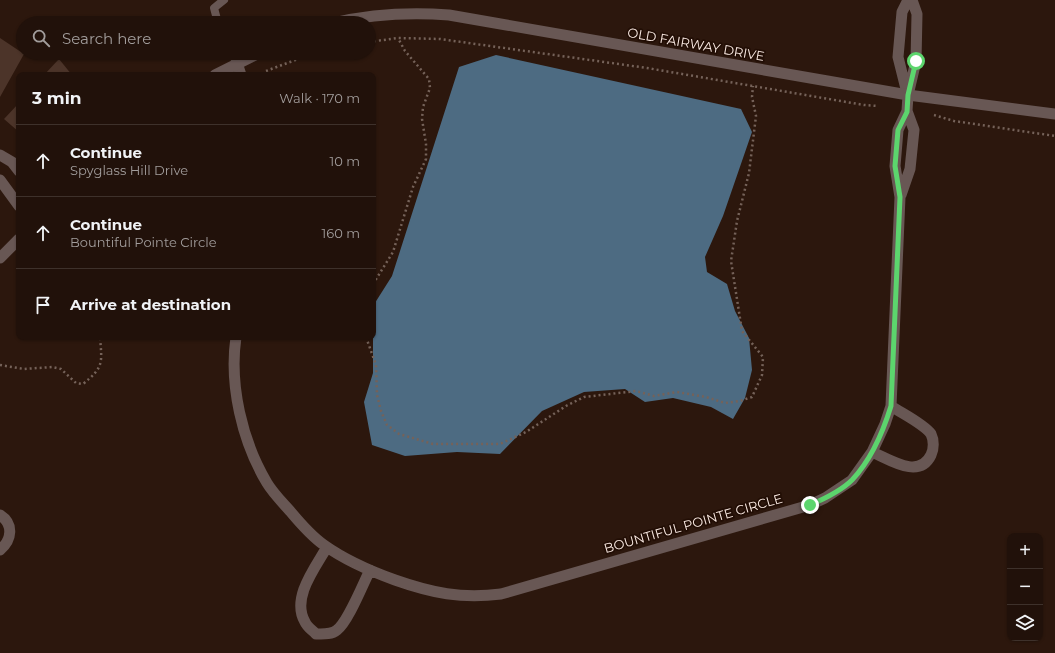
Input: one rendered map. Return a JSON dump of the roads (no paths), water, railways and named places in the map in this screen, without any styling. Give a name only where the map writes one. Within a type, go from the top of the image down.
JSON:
[{"type":"street","points":[[908,0],[902,12],[898,57],[908,95]]},
{"type":"street","points":[[908,95],[916,61],[917,14],[912,0]]},
{"type":"street","name":"OLD FAIRWAY DRIVE","points":[[376,16],[414,12],[448,15],[908,95],[1055,114]]},
{"type":"street","points":[[221,72],[245,60]]},
{"type":"street","points":[[237,64],[240,72]]},
{"type":"street","name":"BOUNTIFUL POINTE CIRCLE","points":[[236,340],[234,369],[244,429],[255,458],[267,483],[276,495],[302,527],[327,547],[370,570],[437,594],[482,596],[501,594],[810,505],[825,498],[852,480],[872,452],[885,424],[891,406],[900,197],[895,166],[898,130],[907,109],[908,95]]},
{"type":"street","name":"BOUNTIFUL POINTE CIRCLE","points":[[900,197],[910,169],[914,130],[907,109]]},
{"type":"street","points":[[0,155],[12,162],[16,167]]},
{"type":"street","points":[[0,180],[16,202]]},
{"type":"street","points":[[0,258],[16,242]]},
{"type":"street","points":[[872,452],[910,467],[925,463],[931,456],[933,441],[930,434],[925,428],[891,406]]},
{"type":"street","points":[[0,515],[6,519],[10,530],[8,542],[0,550]]},
{"type":"street","points":[[327,547],[302,592],[300,610],[305,623],[316,634],[326,634],[337,631],[344,622],[370,570]]},
{"type":"lane","points":[[216,16],[214,8],[224,0]]},
{"type":"lane","points":[[235,60],[237,64]]},
{"type":"water","points":[[496,55],[741,109],[752,132],[723,216],[705,257],[707,272],[727,284],[735,311],[749,338],[752,370],[745,398],[733,419],[711,407],[673,398],[645,402],[625,389],[584,392],[542,411],[500,454],[457,452],[405,456],[372,445],[364,402],[373,373],[373,340],[376,340],[376,301],[392,276],[459,67]]}]
